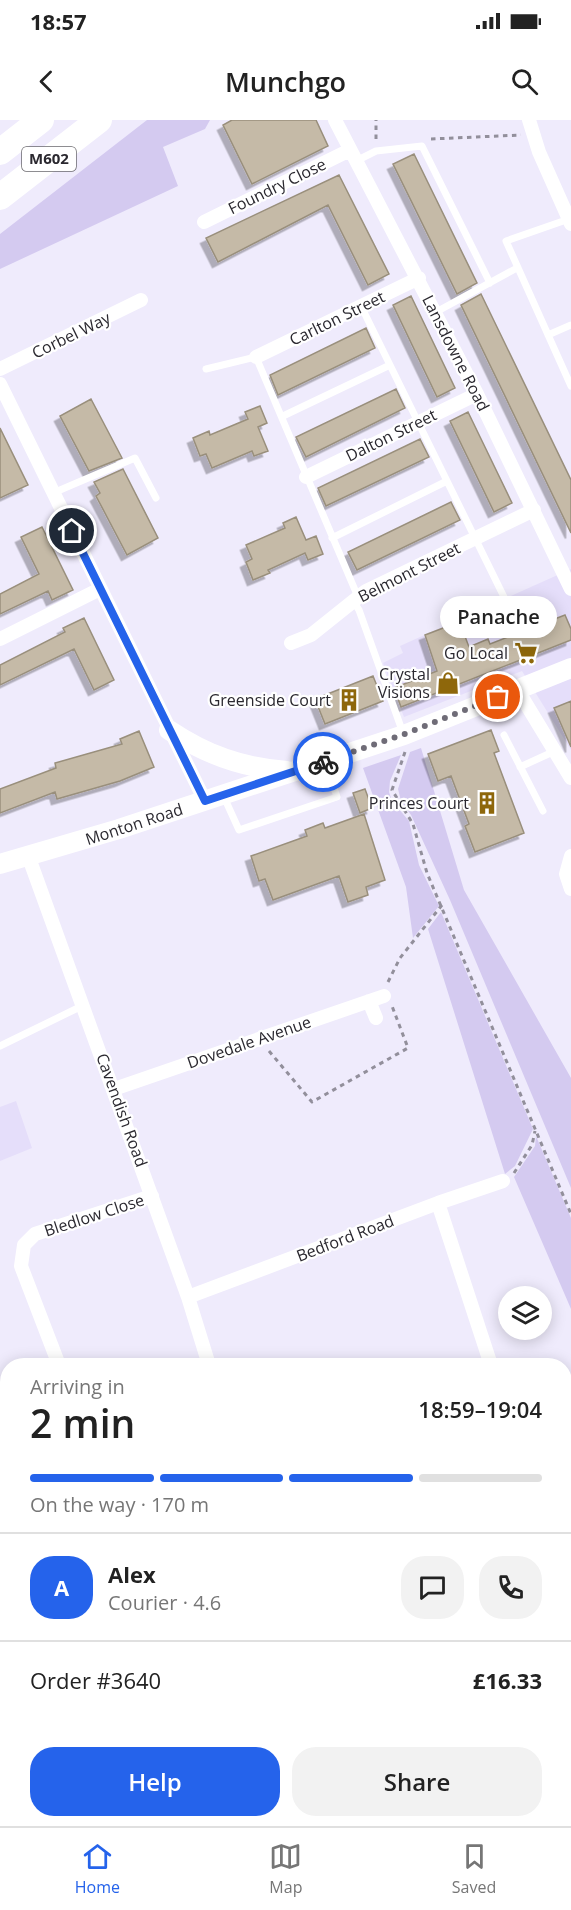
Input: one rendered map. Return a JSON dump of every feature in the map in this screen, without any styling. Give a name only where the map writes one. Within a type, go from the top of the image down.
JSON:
[{"type":"highway","name":"M602","points":[[0,152],[41,120]]},
{"type":"highway","name":"M602","points":[[0,197],[99,120]]},
{"type":"main road","name":"Monton Road","points":[[0,864],[29,858],[403,735],[571,668]]},
{"type":"main road","points":[[169,730],[198,749],[222,758],[263,769],[296,771]]},
{"type":"street","name":"Lansdowne Road","points":[[335,120],[419,278],[570,583]]},
{"type":"street","points":[[530,127],[570,220]]},
{"type":"street","name":"Foundry Close","points":[[204,222],[353,155]]},
{"type":"street","name":"Carlton Street","points":[[256,357],[419,278]]},
{"type":"street","name":"Corbel Way","points":[[0,369],[141,300]]},
{"type":"street","points":[[0,384],[169,730],[214,798]]},
{"type":"street","name":"Dalton Street","points":[[306,477],[477,394]]},
{"type":"street","name":"Belmont Street","points":[[291,644],[311,635],[355,599],[534,510]]},
{"type":"street","points":[[0,639],[100,589]]},
{"type":"street","points":[[517,689],[560,755],[571,778]]},
{"type":"street","points":[[571,856],[566,874],[571,889]]},
{"type":"street","name":"Cavendish Road","points":[[29,858],[188,1297],[207,1358]]},
{"type":"street","name":"Dovedale Avenue","points":[[114,1089],[384,996]]},
{"type":"street","points":[[369,1001],[376,1018]]},
{"type":"street","name":"Bedford Road","points":[[188,1297],[438,1203],[503,1181]]},
{"type":"street","name":"Bledlow Close","points":[[52,1358],[21,1266],[24,1245],[35,1234],[152,1196]]},
{"type":"street","points":[[438,1203],[489,1358]]},
{"type":"lane","points":[[353,155],[422,146],[490,283]]},
{"type":"lane","points":[[570,220],[506,242],[571,386]]},
{"type":"lane","points":[[436,312],[517,268]]},
{"type":"lane","points":[[361,306],[504,597]]},
{"type":"lane","points":[[548,335],[571,325]]},
{"type":"lane","points":[[206,369],[256,357],[283,416],[332,538],[403,735]]},
{"type":"lane","points":[[283,416],[390,365]]},
{"type":"lane","points":[[53,493],[135,458],[156,498]]},
{"type":"lane","points":[[332,538],[447,481]]},
{"type":"lane","points":[[504,735],[543,812]]},
{"type":"lane","points":[[520,767],[560,755]]},
{"type":"lane","points":[[214,798],[239,831],[337,797],[325,761]]},
{"type":"lane","points":[[0,1046],[84,1005]]},
{"type":"path","points":[[376,120],[376,141],[387,141]]},
{"type":"path","points":[[420,140],[509,137],[530,127]]},
{"type":"path","points":[[403,735],[405,755],[392,787],[398,804],[413,824],[425,867],[571,1214]]},
{"type":"path","points":[[259,1039],[312,1102],[408,1048],[390,1002],[384,996],[400,958],[442,905]]},
{"type":"path","points":[[503,1181],[516,1172],[525,1158],[532,1145],[536,1129]]},
{"type":"shaded area","points":[[147,120],[210,120],[205,129],[163,147],[178,186],[0,269],[0,234]]},
{"type":"shaded area","points":[[571,569],[571,750],[522,671],[404,717],[383,663],[403,653],[400,646]]},
{"type":"shaded area","points":[[421,748],[464,890],[571,1078],[571,1188],[450,900],[411,815],[401,801],[398,789],[410,752]]},
{"type":"shaded area","points":[[401,755],[390,781],[389,792],[392,801],[409,821],[419,865],[439,906],[413,938],[406,887],[363,768]]},
{"type":"shaded area","points":[[441,912],[533,1129],[515,1166],[505,1174],[428,929]]},
{"type":"shaded area","points":[[16,1101],[32,1148],[0,1161],[0,1107]]},
{"type":"shaded area","points":[[536,1136],[571,1218],[571,1309],[514,1177],[535,1146]]},
{"type":"building","points":[[232,120],[316,120],[328,146],[252,184],[223,125]]},
{"type":"building","points":[[414,154],[477,283],[457,294],[393,164]]},
{"type":"building","points":[[339,175],[389,274],[368,285],[328,205],[218,262],[206,238]]},
{"type":"building","points":[[481,294],[571,480],[571,533],[461,305]]},
{"type":"building","points":[[411,296],[455,388],[437,397],[393,305]]},
{"type":"building","points":[[366,328],[375,348],[278,395],[270,375]]},
{"type":"building","points":[[396,389],[405,408],[306,457],[296,437]]},
{"type":"building","points":[[91,399],[122,458],[89,471],[60,416]]},
{"type":"building","points":[[260,406],[267,423],[258,427],[268,451],[254,456],[252,451],[212,468],[206,454],[200,456],[193,438],[209,431],[210,435],[248,419],[245,412]]},
{"type":"building","points":[[468,412],[512,503],[494,512],[450,421]]},
{"type":"building","points":[[0,428],[28,485],[0,498]]},
{"type":"building","points":[[420,439],[429,457],[326,506],[318,488]]},
{"type":"building","points":[[123,469],[158,538],[127,555],[96,496],[100,493],[94,482]]},
{"type":"building","points":[[451,502],[460,520],[357,570],[348,552]]},
{"type":"building","points":[[296,517],[306,540],[316,536],[323,554],[308,560],[305,553],[268,570],[270,573],[253,580],[246,562],[252,559],[246,545],[285,528],[283,523]]},
{"type":"building","points":[[42,527],[73,590],[52,600],[48,591],[0,614],[0,594],[39,574],[21,537]]},
{"type":"building","points":[[565,615],[571,629],[571,640],[401,707],[394,688],[437,671],[425,635],[451,625],[455,635],[463,631],[469,647],[488,639],[490,644]]},
{"type":"building","points":[[84,618],[114,680],[94,690],[74,649],[0,685],[0,665],[65,632],[63,628]]},
{"type":"building","name":"Greenside Court","points":[[373,676],[383,701],[325,724],[315,699]]},
{"type":"building","points":[[571,701],[571,747],[554,708]]},
{"type":"building","name":"Princes Court","points":[[491,730],[499,751],[494,753],[524,833],[475,852],[465,826],[469,824],[451,776],[438,781],[428,754]]},
{"type":"building","points":[[139,731],[154,767],[120,781],[57,799],[55,792],[0,813],[0,789],[56,768],[55,763],[122,744],[120,739]]},
{"type":"building","points":[[365,789],[372,808],[360,813],[353,793]]},
{"type":"building","points":[[364,814],[385,880],[366,887],[368,895],[348,902],[339,876],[273,900],[265,879],[259,881],[251,856],[307,836],[305,830],[323,823],[325,828]]},
{"type":"way so far","points":[[323,762],[402,735],[498,697]]},
{"type":"place","name":"Go Local","points":[[526,653]]},
{"type":"place","name":"Crystal Visions","points":[[448,683]]},
{"type":"place","name":"Panache","points":[[498,697]]},
{"type":"place","name":"Greenside Court","points":[[349,700]]},
{"type":"place","name":"Princes Court","points":[[487,803]]},
{"type":"route","points":[[72,531],[205,801],[323,762]]}]
